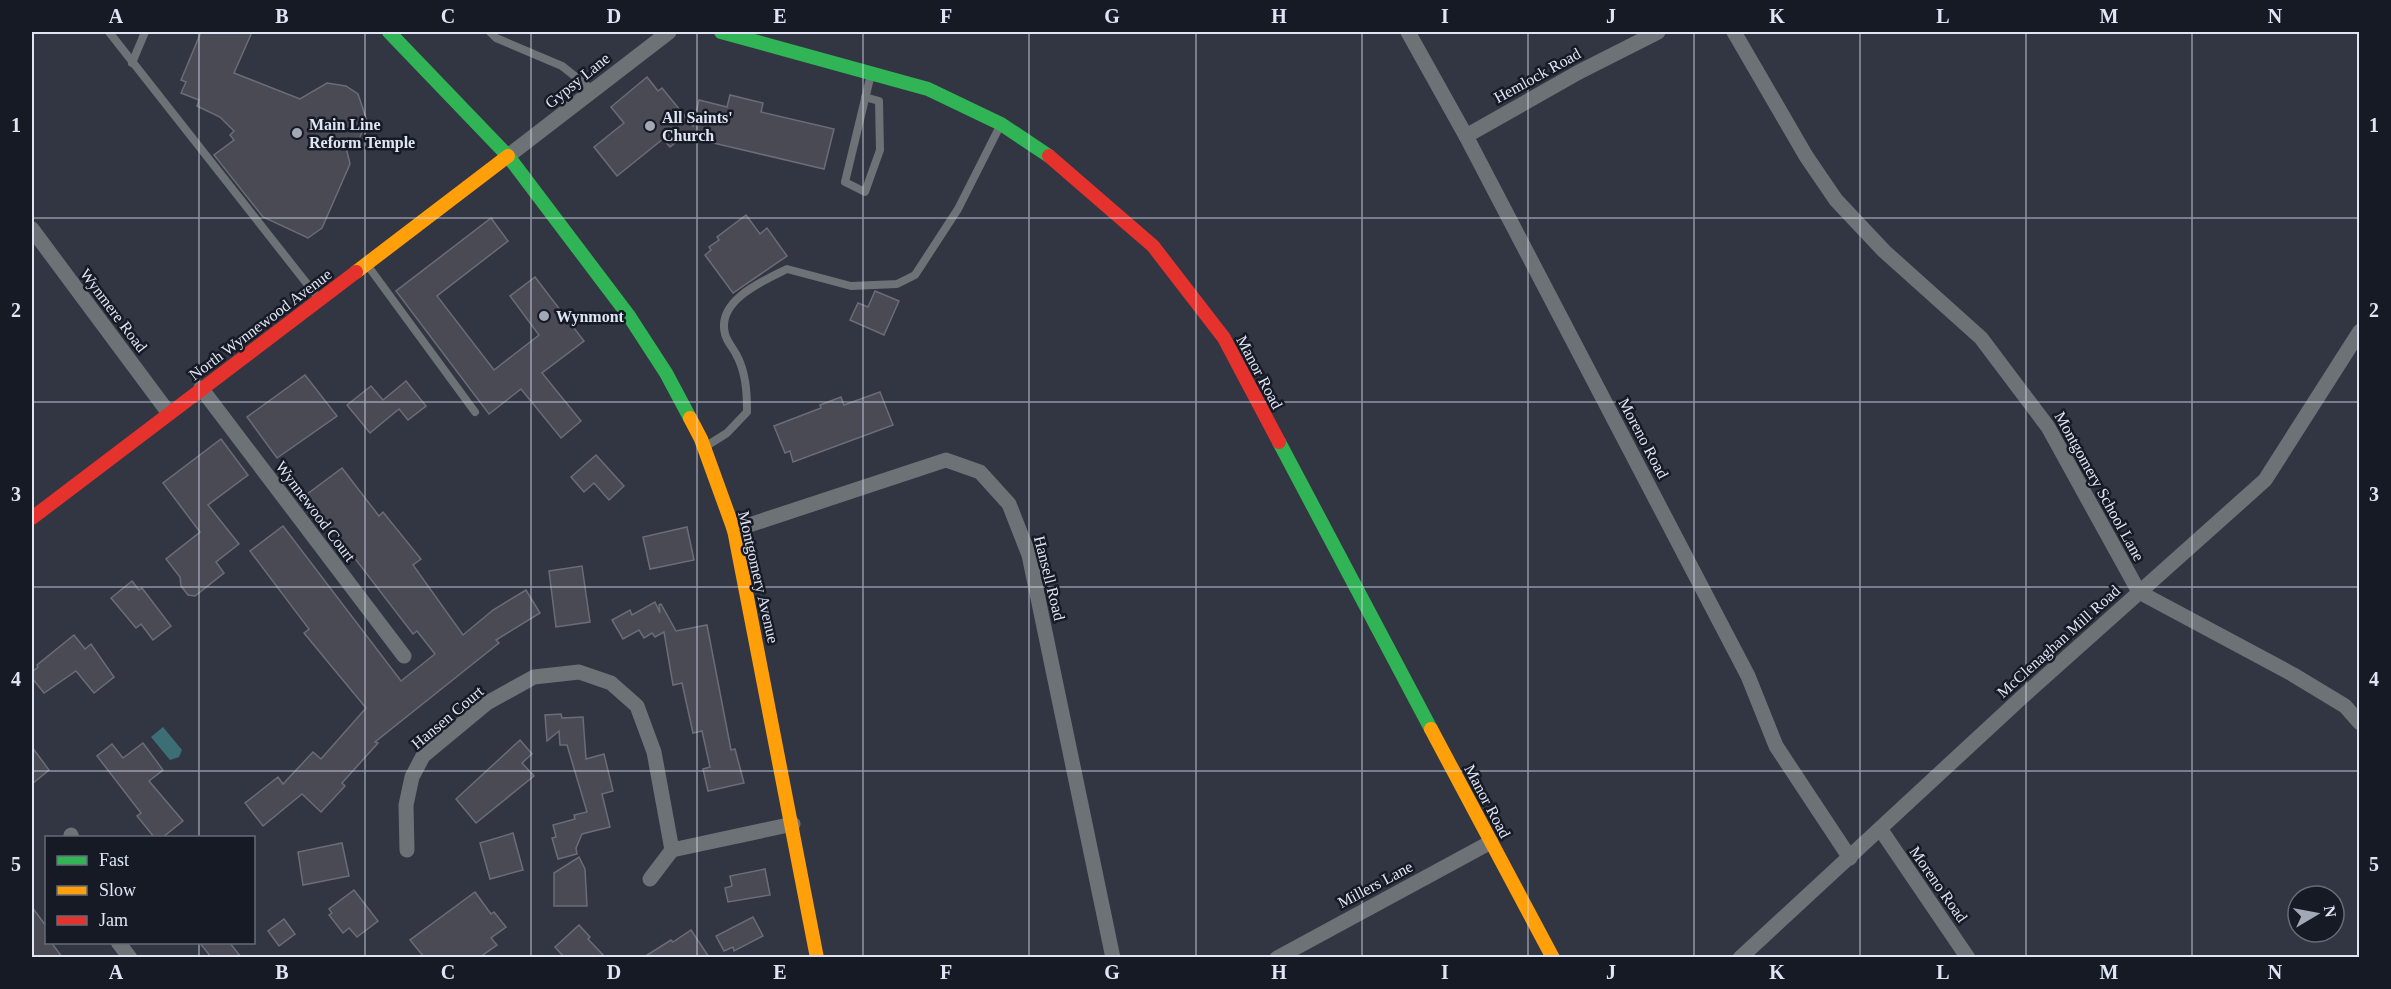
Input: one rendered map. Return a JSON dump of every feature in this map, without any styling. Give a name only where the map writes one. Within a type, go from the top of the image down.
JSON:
[{"type":"street","name":"Montgomery Avenue","points":[[389,32],[508,156],[629,316],[666,373],[704,448],[734,530],[792,824],[814,957]]},
{"type":"street","name":"Gypsy Lane","points":[[508,156],[530,142],[591,89],[669,32]]},
{"type":"street","name":"Manor Road","points":[[721,32],[928,89],[1001,124],[1064,166],[1153,246],[1224,338],[1553,957]]},
{"type":"street","name":"Moreno Road","points":[[1408,32],[1466,136],[1748,676],[1776,746],[1850,858]]},
{"type":"street","name":"Hemlock Road","points":[[1466,136],[1579,72],[1658,32]]},
{"type":"street","name":"Montgomery School Lane","points":[[1734,32],[1806,156],[1836,200],[1884,251],[1981,338],[2048,427],[2139,592]]},
{"type":"street","name":"North Wynnewood Avenue","points":[[32,518],[168,412],[367,265],[508,156]]},
{"type":"street","name":"Wynmere Road","points":[[32,229],[168,412]]},
{"type":"street","name":"McClenaghan Mill Road","points":[[1850,858],[2139,592],[2265,480],[2360,331]]},
{"type":"street","name":"Wynnewood Court","points":[[201,388],[404,656]]},
{"type":"street","name":"Hansell Road","points":[[734,530],[946,460],[980,472],[995,488],[1009,504],[1029,555],[1113,957]]},
{"type":"street","points":[[2139,592],[2292,674],[2345,706],[2360,723]]},
{"type":"street","name":"Hansen Court","points":[[407,850],[406,805],[412,777],[423,756],[488,703],[534,677],[579,672],[611,683],[637,706],[654,752],[672,850]]},
{"type":"street","points":[[650,879],[672,850],[792,824]]},
{"type":"street","name":"Moreno Road","points":[[1881,830],[1968,957]]},
{"type":"street","name":"Millers Lane","points":[[1277,957],[1491,842]]},
{"type":"street","points":[[1740,957],[1850,858]]},
{"type":"street","points":[[120,944],[130,957]]},
{"type":"lane","points":[[109,32],[320,300]]},
{"type":"lane","points":[[132,63],[145,32]]},
{"type":"lane","points":[[490,32],[496,38],[562,66],[591,89]]},
{"type":"lane","points":[[865,97],[879,101],[880,150],[865,192],[845,182],[865,97],[871,73]]},
{"type":"lane","points":[[704,448],[727,433],[747,412],[748,388],[738,357],[724,333],[727,311],[752,287],[787,268],[851,286],[897,284],[915,275],[958,209],[1001,124]]},
{"type":"lane","points":[[367,265],[475,412]]},
{"type":"shaded area","points":[[163,727],[182,750],[179,757],[170,760],[151,737]]},
{"type":"building","name":"Main Line Reform Temple","points":[[201,32],[252,32],[234,73],[300,99],[327,83],[346,86],[358,94],[367,121],[359,139],[346,147],[350,164],[322,228],[308,238],[263,217],[214,155],[234,140],[230,135],[234,131],[220,117],[197,106],[199,100],[181,93],[186,82],[181,80]]},
{"type":"building","points":[[647,77],[658,91],[662,88],[693,126],[699,100],[727,107],[730,95],[763,103],[761,112],[834,129],[824,169],[684,136],[670,147],[663,139],[617,176],[594,147],[624,123],[611,107]]},
{"type":"building","points":[[746,215],[760,234],[767,228],[787,256],[733,293],[705,255],[711,250],[709,247],[719,240],[717,237]]},
{"type":"building","name":"Wynmont","points":[[491,218],[508,241],[437,296],[494,370],[539,335],[510,296],[535,277],[584,341],[542,373],[581,421],[561,438],[521,389],[489,414],[396,291]]},
{"type":"building","points":[[875,291],[899,301],[884,335],[850,320],[858,303],[868,307]]},
{"type":"building","points":[[305,375],[337,416],[277,458],[247,417]]},
{"type":"building","points":[[406,381],[426,406],[408,420],[399,409],[370,433],[347,405],[371,386],[383,400]]},
{"type":"building","points":[[880,392],[893,425],[793,462],[790,451],[785,453],[774,426],[821,408],[820,405],[841,397],[844,405]]},
{"type":"building","points":[[221,439],[248,475],[208,505],[239,544],[216,562],[224,573],[195,596],[188,595],[181,586],[180,577],[166,559],[200,532],[163,483]]},
{"type":"building","points":[[596,455],[624,486],[609,500],[594,483],[584,492],[571,477]]},
{"type":"building","points":[[342,468],[379,516],[383,512],[421,559],[413,565],[463,635],[493,610],[526,590],[540,613],[496,640],[499,643],[375,742],[378,743],[342,783],[345,786],[321,812],[302,794],[263,826],[245,803],[278,777],[283,784],[313,752],[321,759],[366,708],[304,633],[309,629],[250,551],[283,526],[401,681],[435,654],[417,631],[413,634],[306,495]]},
{"type":"building","points":[[687,527],[694,560],[650,569],[643,537]]},
{"type":"building","points":[[582,566],[590,622],[556,627],[549,571]]},
{"type":"building","points":[[132,581],[139,590],[142,588],[171,626],[153,640],[141,624],[136,628],[111,598]]},
{"type":"building","points":[[655,602],[660,613],[659,605],[661,604],[676,631],[707,625],[731,750],[735,749],[744,783],[708,791],[703,769],[710,767],[702,731],[693,733],[682,683],[673,685],[664,632],[655,637],[652,633],[644,638],[639,630],[623,639],[612,620],[630,610],[632,615]]},
{"type":"building","points":[[74,635],[85,649],[91,644],[114,677],[94,693],[76,671],[44,693],[32,678],[32,672],[38,667],[37,665]]},
{"type":"building","points":[[561,714],[562,718],[583,717],[586,759],[604,754],[613,791],[602,794],[610,827],[582,834],[576,848],[577,854],[558,859],[552,838],[556,837],[553,825],[575,819],[574,815],[587,812],[567,745],[560,745],[559,731],[547,741],[545,715]]},
{"type":"building","points":[[520,740],[532,754],[522,763],[534,776],[476,823],[456,799]]},
{"type":"building","points":[[143,743],[163,770],[149,781],[183,821],[164,836],[153,836],[137,816],[141,813],[97,756],[112,744],[123,758]]},
{"type":"building","points":[[32,747],[49,770],[32,784]]},
{"type":"building","points":[[513,833],[523,870],[490,879],[480,843]]},
{"type":"building","points":[[342,843],[349,876],[303,885],[298,852]]},
{"type":"building","points":[[579,857],[585,869],[587,906],[554,906],[554,873]]},
{"type":"building","points":[[765,869],[770,895],[728,902],[725,888],[732,886],[730,876]]},
{"type":"building","points":[[354,890],[378,921],[357,937],[349,928],[343,933],[329,915],[332,913],[329,909]]},
{"type":"building","points":[[475,892],[491,914],[494,912],[506,927],[491,938],[497,945],[480,957],[424,957],[410,940]]},
{"type":"building","points":[[32,907],[45,925],[45,944],[52,944],[62,957],[32,957]]},
{"type":"building","points":[[753,917],[763,936],[734,951],[733,947],[724,951],[716,936]]},
{"type":"building","points":[[284,919],[295,934],[279,946],[268,931]]},
{"type":"building","points":[[579,925],[590,937],[588,939],[605,957],[564,957],[555,947]]},
{"type":"building","points":[[691,930],[709,957],[644,957],[671,940],[673,942]]},
{"type":"building","points":[[201,944],[231,944],[241,957],[211,957]]},
{"type":"traffic: fast","points":[[389,32],[508,156],[629,316],[666,373],[690,418]]},
{"type":"traffic: fast","points":[[721,32],[928,89],[1001,124],[1049,156]]},
{"type":"traffic: fast","points":[[1279,442],[1431,729]]},
{"type":"traffic: slow","points":[[356,272],[508,156]]},
{"type":"traffic: slow","points":[[690,418],[701,439],[734,530],[817,958]]},
{"type":"traffic: slow","points":[[1431,729],[1553,958]]},
{"type":"traffic: jam","points":[[1049,156],[1153,246],[1224,338],[1279,442]]},
{"type":"traffic: jam","points":[[32,518],[356,272]]},
{"type":"place","name":"All Saints' Church","points":[[650,126]]},
{"type":"place","name":"Main Line Reform Temple","points":[[297,133]]},
{"type":"place","name":"Wynmont","points":[[544,316]]}]
